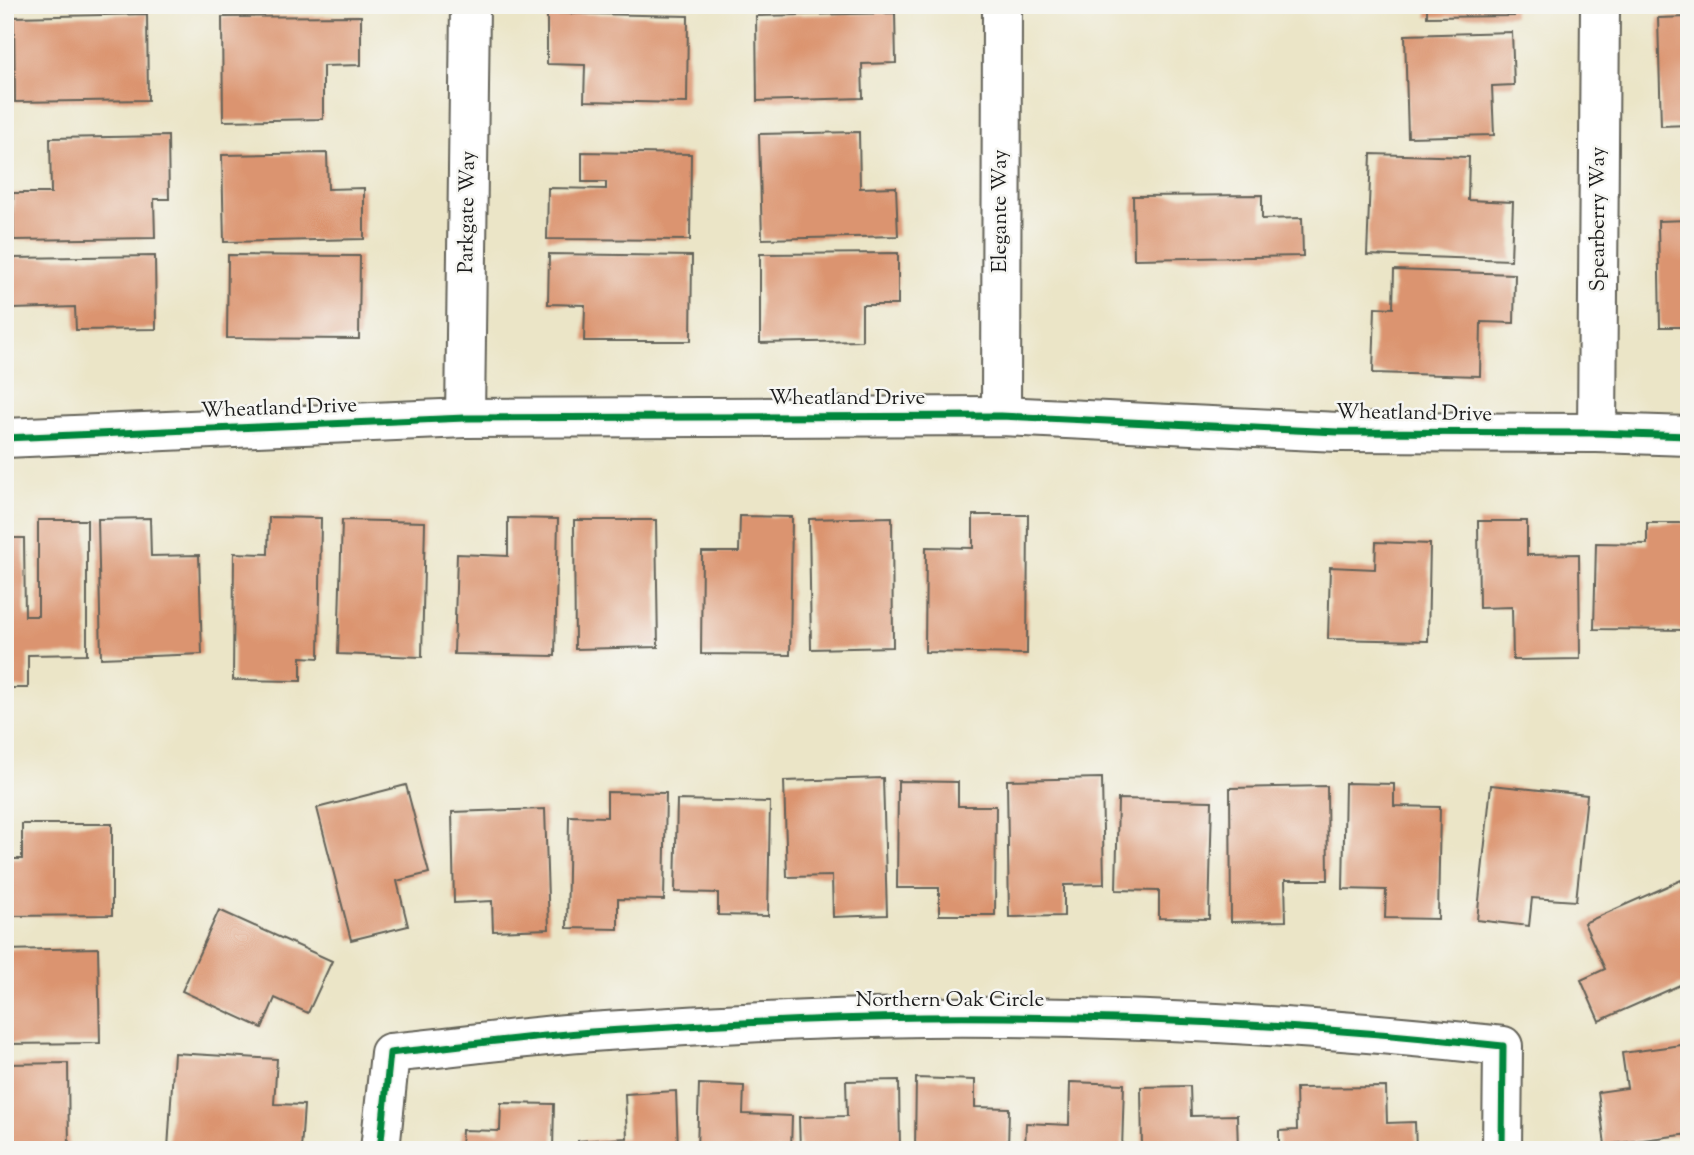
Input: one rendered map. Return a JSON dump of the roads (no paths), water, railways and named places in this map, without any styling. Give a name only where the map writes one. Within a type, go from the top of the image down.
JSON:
[{"type":"street","name":"Parkgate Way","points":[[465,418],[470,5]]},
{"type":"street","name":"Elegante Way","points":[[1000,416],[1002,5]]},
{"type":"street","name":"Spearberry Way","points":[[1597,433],[1600,5]]},
{"type":"street","name":"Wheatland Drive","points":[[5,438],[465,418],[1000,416],[1338,432],[1689,436]]},
{"type":"street","name":"Northern Oak Circle","points":[[380,1150],[390,1053],[602,1031],[837,1019],[1004,1017],[1171,1021],[1503,1045],[1503,1150]]}]
